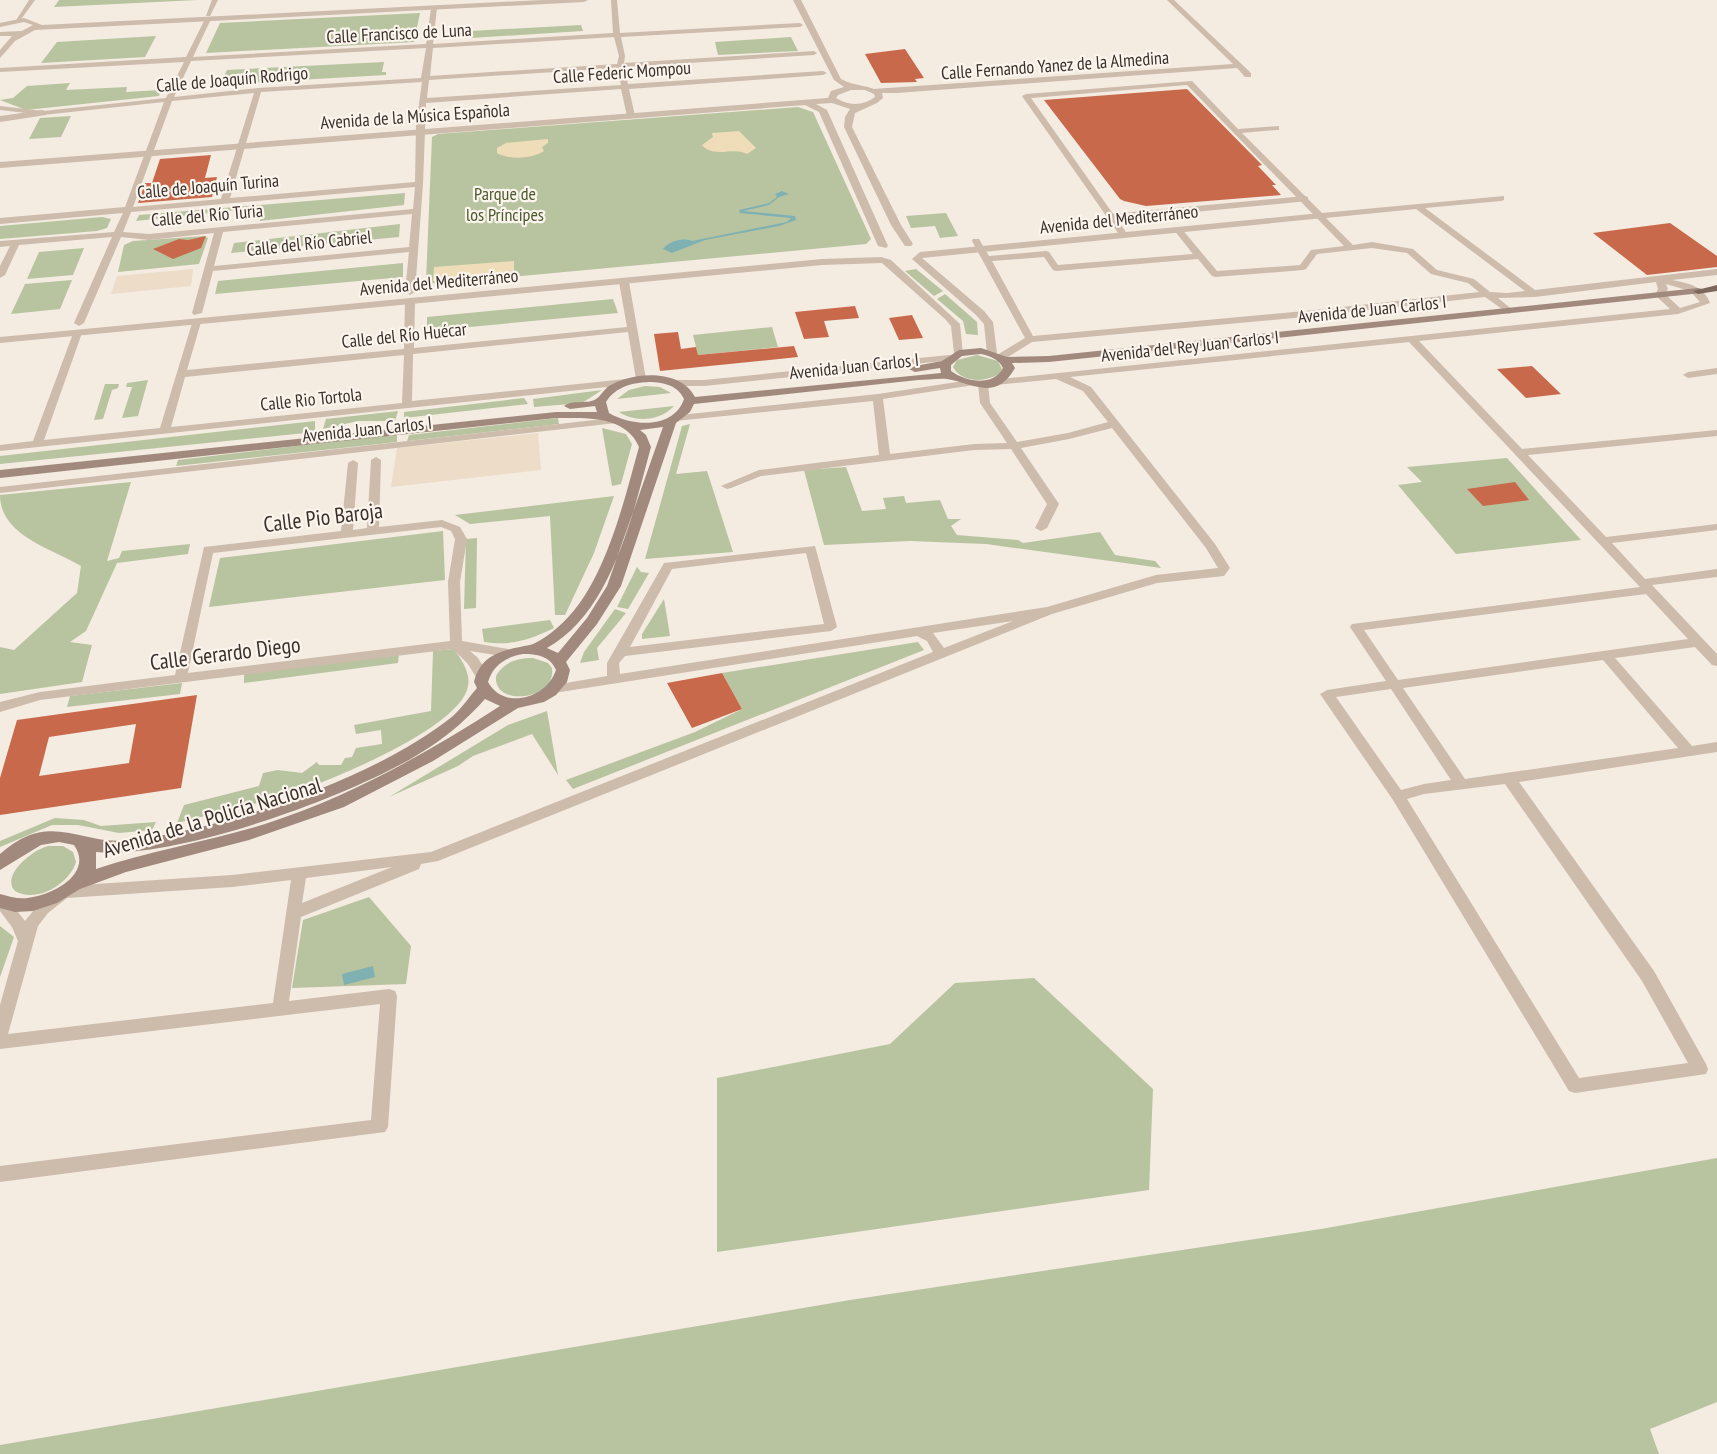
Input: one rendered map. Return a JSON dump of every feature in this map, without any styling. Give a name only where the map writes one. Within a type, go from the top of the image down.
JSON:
[{"type":"main road","points":[[1698,291],[1717,288]]},
{"type":"main road","name":"Avenida de Juan Carlos I","points":[[1003,362],[1698,291]]},
{"type":"main road","name":"Avenida Juan Carlos I","points":[[689,398],[923,368],[975,351],[1003,362]]},
{"type":"main road","points":[[951,358],[946,372],[950,376],[970,383],[989,383],[1003,362]]},
{"type":"main road","name":"Avenida Juan Carlos I","points":[[689,398],[950,376]]},
{"type":"main road","points":[[533,649],[547,652],[559,661],[562,675],[554,689],[537,699],[515,703],[499,700],[483,683],[491,662],[508,653],[533,649],[559,634],[576,618],[606,566],[645,447],[640,435],[626,425],[608,418],[600,402],[609,391],[626,382],[641,379],[675,383],[689,398],[685,411],[673,419],[646,426],[626,425]]},
{"type":"main road","name":"Avenida Juan Carlos I","points":[[135,457],[600,402]]},
{"type":"main road","name":"Avenida Juan Carlos I","points":[[135,457],[556,415],[608,418]]},
{"type":"main road","points":[[559,661],[592,621],[615,586],[673,419]]},
{"type":"main road","points":[[0,467],[135,457]]},
{"type":"main road","points":[[0,474],[135,457]]},
{"type":"main road","name":"Avenida de la Policía Nacional","points":[[0,863],[22,846],[41,839],[66,837],[84,844],[116,847],[141,844],[236,822],[311,797],[396,759],[442,734],[469,712],[483,683]]},
{"type":"main road","name":"Avenida de la Policía Nacional","points":[[1,901],[12,906],[32,905],[134,864],[263,830],[335,804],[426,761],[515,703]]},
{"type":"main road","points":[[67,890],[84,874],[90,860],[84,844]]},
{"type":"street","points":[[17,21],[32,0]]},
{"type":"street","points":[[26,20],[41,0]]},
{"type":"street","points":[[37,444],[78,328],[128,210],[169,100],[190,59],[215,0]]},
{"type":"street","points":[[0,56],[12,39],[37,26],[506,0]]},
{"type":"street","points":[[432,4],[584,0]]},
{"type":"street","points":[[614,0],[615,27],[622,56],[620,66],[631,113]]},
{"type":"street","points":[[788,0],[831,90],[830,125]]},
{"type":"street","points":[[797,0],[838,80],[851,88]]},
{"type":"street","points":[[1170,0],[1244,70]]},
{"type":"street","points":[[407,405],[412,249],[432,4]]},
{"type":"street","points":[[1,24],[26,20],[37,26]]},
{"type":"street","name":"Calle Francisco de Luna","points":[[0,70],[800,26]]},
{"type":"street","points":[[1,36],[22,33]]},
{"type":"street","name":"Calle de Joaquín Rodrigo","points":[[0,108],[43,113],[258,90],[814,53]]},
{"type":"street","name":"Calle Fernando Yanez de la Almedina","points":[[878,99],[1244,70]]},
{"type":"street","name":"Calle Fernando Yanez de la Almedina","points":[[873,91],[1244,70]]},
{"type":"street","points":[[1026,96],[1189,83],[1350,247]]},
{"type":"street","name":"Calle Federic Mompou","points":[[423,101],[624,87],[831,90]]},
{"type":"street","points":[[1020,87],[1121,232]]},
{"type":"street","points":[[831,90],[851,88],[873,91],[878,95],[878,99],[850,113],[847,119],[848,127],[896,225],[915,251],[989,324],[1003,362],[1030,339],[1303,314],[1487,294],[1507,296],[1535,294],[1717,272]]},
{"type":"street","points":[[225,201],[258,90]]},
{"type":"street","points":[[831,90],[860,106]]},
{"type":"street","name":"Avenida de la Música Española","points":[[0,159],[805,102],[831,90]]},
{"type":"street","name":"Avenida de la Música Española","points":[[631,113],[831,90]]},
{"type":"street","points":[[675,383],[704,383],[951,358],[956,326],[882,254],[830,125],[820,107],[805,102]]},
{"type":"street","points":[[0,117],[43,113]]},
{"type":"street","points":[[1237,131],[1276,128]]},
{"type":"street","name":"Avenida de la Música Española","points":[[0,165],[150,150]]},
{"type":"street","name":"Calle de Joaquín Turina","points":[[0,221],[419,184]]},
{"type":"street","points":[[1317,212],[1501,198]]},
{"type":"street","name":"Avenida del Mediterráneo","points":[[1111,217],[1305,199]]},
{"type":"street","points":[[1417,206],[1535,294]]},
{"type":"street","name":"Calle del Río Turia","points":[[0,244],[118,234],[149,237],[416,212]]},
{"type":"street","name":"Avenida del Mediterráneo","points":[[915,251],[1317,212]]},
{"type":"street","name":"Avenida del Mediterráneo","points":[[1121,232],[1178,230],[1317,212]]},
{"type":"street","points":[[1178,230],[1215,274],[1303,267],[1314,252],[1350,247],[1372,245],[1410,251],[1434,272],[1471,281],[1509,311]]},
{"type":"street","points":[[164,430],[219,231]]},
{"type":"street","points":[[0,275],[16,243]]},
{"type":"street","points":[[978,245],[1030,339]]},
{"type":"street","name":"Calle del Río Cabriel","points":[[209,269],[412,249]]},
{"type":"street","points":[[882,254],[903,263],[915,251]]},
{"type":"street","points":[[882,254],[915,251]]},
{"type":"street","name":"Avenida del Mediterráneo","points":[[410,297],[624,282],[882,254]]},
{"type":"street","name":"Avenida del Mediterráneo","points":[[0,331],[78,328],[882,254]]},
{"type":"street","points":[[986,260],[1046,254],[1056,268],[1200,256]]},
{"type":"street","points":[[1660,280],[1698,291],[1704,295],[1705,303],[1717,308]]},
{"type":"street","points":[[1660,280],[1663,289],[1660,295],[1678,311]]},
{"type":"street","points":[[624,282],[641,379]]},
{"type":"street","name":"Avenida del Rey Juan Carlos I","points":[[989,383],[1678,311],[1705,303]]},
{"type":"street","name":"Avenida del Mediterráneo","points":[[0,340],[78,328]]},
{"type":"street","name":"Calle del Río Huécar","points":[[181,374],[631,329]]},
{"type":"street","points":[[1412,339],[1717,662]]},
{"type":"street","name":"Avenida del Rey Juan Carlos I","points":[[1003,362],[1027,380]]},
{"type":"street","points":[[1688,375],[1717,371]]},
{"type":"street","points":[[294,913],[1048,611],[1142,582],[1220,573],[1224,568],[1087,389],[1059,376]]},
{"type":"street","name":"Calle Rio Tortola","points":[[0,448],[626,382]]},
{"type":"street","points":[[673,419],[878,397],[970,383]]},
{"type":"street","points":[[989,383],[985,403],[1053,504],[1041,528]]},
{"type":"street","points":[[878,397],[885,458]]},
{"type":"street","name":"Avenida Juan Carlos I","points":[[0,490],[608,418]]},
{"type":"street","points":[[727,486],[759,473],[974,447],[1012,446],[1069,436],[1114,424]]},
{"type":"street","points":[[1519,453],[1717,433]]},
{"type":"street","points":[[373,531],[376,460],[386,445]]},
{"type":"street","points":[[344,450],[353,462],[346,534]]},
{"type":"street","points":[[353,462],[364,464],[376,460]]},
{"type":"street","name":"Calle Pio Baroja","points":[[180,680],[208,550],[442,523],[456,529],[462,539],[454,582],[456,644]]},
{"type":"street","points":[[1603,541],[1717,526]]},
{"type":"street","points":[[614,679],[613,663],[668,566],[811,549],[831,627],[621,652]]},
{"type":"street","points":[[1461,784],[1393,686],[1356,627],[1646,586],[1717,573]]},
{"type":"street","points":[[554,689],[1048,611]]},
{"type":"street","points":[[955,625],[964,633],[965,643]]},
{"type":"street","points":[[914,631],[930,635],[937,642],[940,653]]},
{"type":"street","points":[[1509,778],[1648,976],[1700,1070],[1575,1086],[1398,796],[1326,694],[1698,642]]},
{"type":"street","points":[[456,644],[473,661],[483,683]]},
{"type":"street","name":"Calle Gerardo Diego","points":[[0,707],[31,698],[456,644],[508,653]]},
{"type":"street","points":[[1606,655],[1689,752]]},
{"type":"street","points":[[1398,796],[1461,784],[1717,747]]},
{"type":"street","points":[[0,1034],[25,939],[37,916],[67,890],[232,881],[433,857]]},
{"type":"street","points":[[280,1009],[299,873]]},
{"type":"street","points":[[1,901],[19,924],[25,939]]},
{"type":"street","points":[[0,1042],[389,996],[379,1127],[0,1174]]},
{"type":"green space","points":[[59,0],[198,0],[54,7]]},
{"type":"green space","points":[[420,13],[414,42],[206,53],[220,23]]},
{"type":"green space","points":[[581,25],[583,31],[471,38],[471,31]]},
{"type":"green space","points":[[156,36],[145,57],[41,63],[57,42]]},
{"type":"green space","points":[[791,37],[798,51],[718,55],[715,42]]},
{"type":"green space","points":[[384,62],[382,72],[386,72],[386,75],[212,85],[213,81],[222,80],[227,70]]},
{"type":"green space","points":[[70,83],[66,90],[127,87],[126,92],[161,90],[159,96],[26,110],[0,100],[13,98],[27,86]]},
{"type":"green space","name":"Parque de los Príncipes","points":[[798,107],[813,112],[871,239],[866,244],[436,284],[426,281],[432,137],[438,134]]},
{"type":"green space","points":[[71,116],[61,137],[29,139],[40,118]]},
{"type":"green space","points":[[405,193],[404,205],[260,221],[257,208],[136,221],[139,215]]},
{"type":"green space","points":[[946,213],[958,236],[940,238],[935,226],[911,228],[906,216]]},
{"type":"green space","points":[[102,217],[111,219],[107,228],[97,231],[0,239],[0,226]]},
{"type":"green space","points":[[400,224],[399,237],[231,253],[234,243]]},
{"type":"green space","points":[[204,236],[208,238],[199,264],[118,272],[124,245],[133,241]]},
{"type":"green space","points":[[84,248],[73,275],[27,279],[39,252]]},
{"type":"green space","points":[[403,263],[403,277],[215,294],[218,281]]},
{"type":"green space","points":[[916,269],[943,291],[934,296],[905,271]]},
{"type":"green space","points":[[72,280],[60,309],[11,314],[25,284]]},
{"type":"green space","points":[[945,294],[977,322],[978,335],[966,334],[963,321],[937,299]]},
{"type":"green space","points":[[613,299],[618,313],[427,331],[427,317]]},
{"type":"green space","points":[[772,327],[778,347],[698,355],[693,335]]},
{"type":"green space","points":[[977,355],[998,361],[1002,369],[1000,373],[988,379],[975,380],[962,376],[953,367],[957,360]]},
{"type":"green space","points":[[148,380],[138,416],[122,418],[132,387],[126,387],[127,383]]},
{"type":"green space","points":[[105,384],[119,384],[118,388],[112,390],[103,419],[94,420]]},
{"type":"green space","points":[[645,386],[660,387],[671,393],[617,399],[629,390]]},
{"type":"green space","points":[[602,390],[582,403],[534,407],[533,399]]},
{"type":"green space","points":[[524,398],[528,404],[404,418],[404,412]]},
{"type":"green space","points":[[674,406],[662,415],[648,419],[633,418],[619,412]]},
{"type":"green space","points":[[398,411],[395,421],[358,421],[323,429],[326,419]]},
{"type":"green space","points":[[558,418],[559,424],[407,441],[409,435]]},
{"type":"green space","points":[[315,421],[315,432],[0,464],[0,456]]},
{"type":"green space","points":[[690,424],[676,474],[707,471],[733,552],[645,559],[682,426]]},
{"type":"green space","points":[[602,428],[626,434],[632,444],[621,484],[612,486]]},
{"type":"green space","points":[[397,434],[397,442],[176,466],[178,460]]},
{"type":"green space","points":[[1507,458],[1581,540],[1456,554],[1398,485],[1422,482],[1407,467]]},
{"type":"green space","points":[[846,467],[862,511],[886,509],[883,498],[904,496],[906,503],[940,500],[948,519],[961,519],[951,526],[957,535],[1018,540],[1023,543],[1100,532],[1115,555],[1155,561],[1161,568],[986,544],[910,541],[824,545],[804,470]]},
{"type":"green space","points":[[131,482],[107,561],[119,558],[122,551],[190,544],[188,554],[117,563],[86,631],[70,642],[92,645],[82,682],[0,694],[0,647],[14,650],[77,593],[81,566],[30,540],[18,531],[2,509],[0,495]]},
{"type":"green space","points":[[614,496],[594,553],[565,615],[555,615],[550,516],[470,524],[455,515]]},
{"type":"green space","points":[[443,531],[445,580],[209,607],[220,558]]},
{"type":"green space","points":[[477,538],[476,608],[464,609],[466,539]]},
{"type":"green space","points":[[637,567],[641,572],[649,573],[628,609],[617,607]]},
{"type":"green space","points":[[664,599],[670,636],[642,639],[642,634]]},
{"type":"green space","points":[[615,609],[626,613],[597,648],[599,660],[580,663],[584,652]]},
{"type":"green space","points":[[550,620],[554,628],[528,639],[503,643],[484,642],[482,629]]},
{"type":"green space","points":[[918,642],[924,650],[573,789],[566,780],[695,732],[742,709],[722,673]]},
{"type":"green space","points":[[454,649],[467,671],[468,686],[460,702],[420,735],[363,765],[310,787],[177,823],[184,805],[259,786],[263,773],[278,770],[302,773],[317,762],[319,765],[341,765],[345,758],[352,757],[356,748],[382,744],[381,730],[356,734],[354,725],[431,711],[433,651]]},
{"type":"green space","points":[[399,654],[398,663],[244,683],[244,674]]},
{"type":"green space","points":[[533,658],[548,663],[552,668],[551,679],[545,687],[525,696],[504,693],[498,686],[496,676],[499,671],[512,662]]},
{"type":"green space","points":[[182,683],[180,694],[67,707],[70,696]]},
{"type":"green space","points":[[547,711],[558,775],[532,734],[473,756],[458,766],[389,797],[508,725]]},
{"type":"green space","points":[[55,818],[84,820],[101,826],[156,822],[152,830],[119,833],[78,825],[52,825],[0,847],[0,841]]},
{"type":"green space","points":[[48,846],[63,846],[73,852],[76,862],[73,870],[60,884],[42,893],[33,895],[15,891],[12,878],[15,871],[27,857]]},
{"type":"green space","points":[[369,897],[411,946],[406,984],[292,988],[303,920]]},
{"type":"green space","points":[[0,926],[14,937],[0,977]]},
{"type":"green space","points":[[1034,978],[1153,1089],[1149,1190],[717,1252],[717,1078],[890,1044],[955,983]]},
{"type":"green space","points":[[1717,1158],[1717,1402],[1650,1429],[1659,1454],[0,1454],[0,1445],[850,1300],[1321,1229]]},
{"type":"sand","points":[[739,131],[756,148],[747,154],[736,151],[712,151],[702,145],[713,137],[712,133]]},
{"type":"sand","points":[[548,139],[548,143],[542,147],[544,151],[533,156],[514,158],[497,153],[497,148],[506,143]]},
{"type":"sand","points":[[514,261],[514,274],[433,281],[434,267]]},
{"type":"shaded area","points":[[193,269],[191,286],[111,294],[117,276]]},
{"type":"shaded area","points":[[538,433],[541,470],[391,487],[397,448]]},
{"type":"water","points":[[782,191],[789,194],[779,197],[769,205],[743,211],[795,216],[796,220],[779,226],[705,240],[672,253],[663,249],[676,240],[692,241],[787,222],[791,218],[740,213],[739,210],[769,203],[777,197],[775,194]]},
{"type":"water","points":[[373,966],[375,977],[344,985],[342,974]]},
{"type":"building","points":[[905,49],[924,78],[915,79],[917,82],[881,83],[865,54]]},
{"type":"building","points":[[1187,89],[1262,165],[1258,166],[1276,185],[1272,185],[1281,195],[1146,206],[1124,201],[1120,199],[1044,100]]},
{"type":"building","points":[[211,155],[205,178],[217,177],[212,197],[138,203],[145,183],[152,183],[160,159]]},
{"type":"building","points":[[1670,223],[1717,256],[1717,267],[1647,275],[1593,233]]},
{"type":"building","points":[[206,236],[201,248],[173,259],[153,249],[179,239],[188,240]]},
{"type":"building","points":[[855,306],[859,318],[824,321],[829,337],[804,339],[795,312]]},
{"type":"building","points":[[912,315],[923,338],[899,340],[889,318]]},
{"type":"building","points":[[678,332],[681,349],[696,347],[698,355],[794,346],[798,357],[660,371],[654,334]]},
{"type":"building","points":[[1532,366],[1561,394],[1526,398],[1497,369]]},
{"type":"building","points":[[1515,482],[1529,500],[1483,506],[1467,489]]},
{"type":"building","points":[[722,673],[742,709],[692,728],[667,683]]},
{"type":"building","points":[[197,695],[181,788],[0,815],[0,778],[17,720]],"holes":[[[136,724],[129,763],[39,776],[49,737]]]}]
